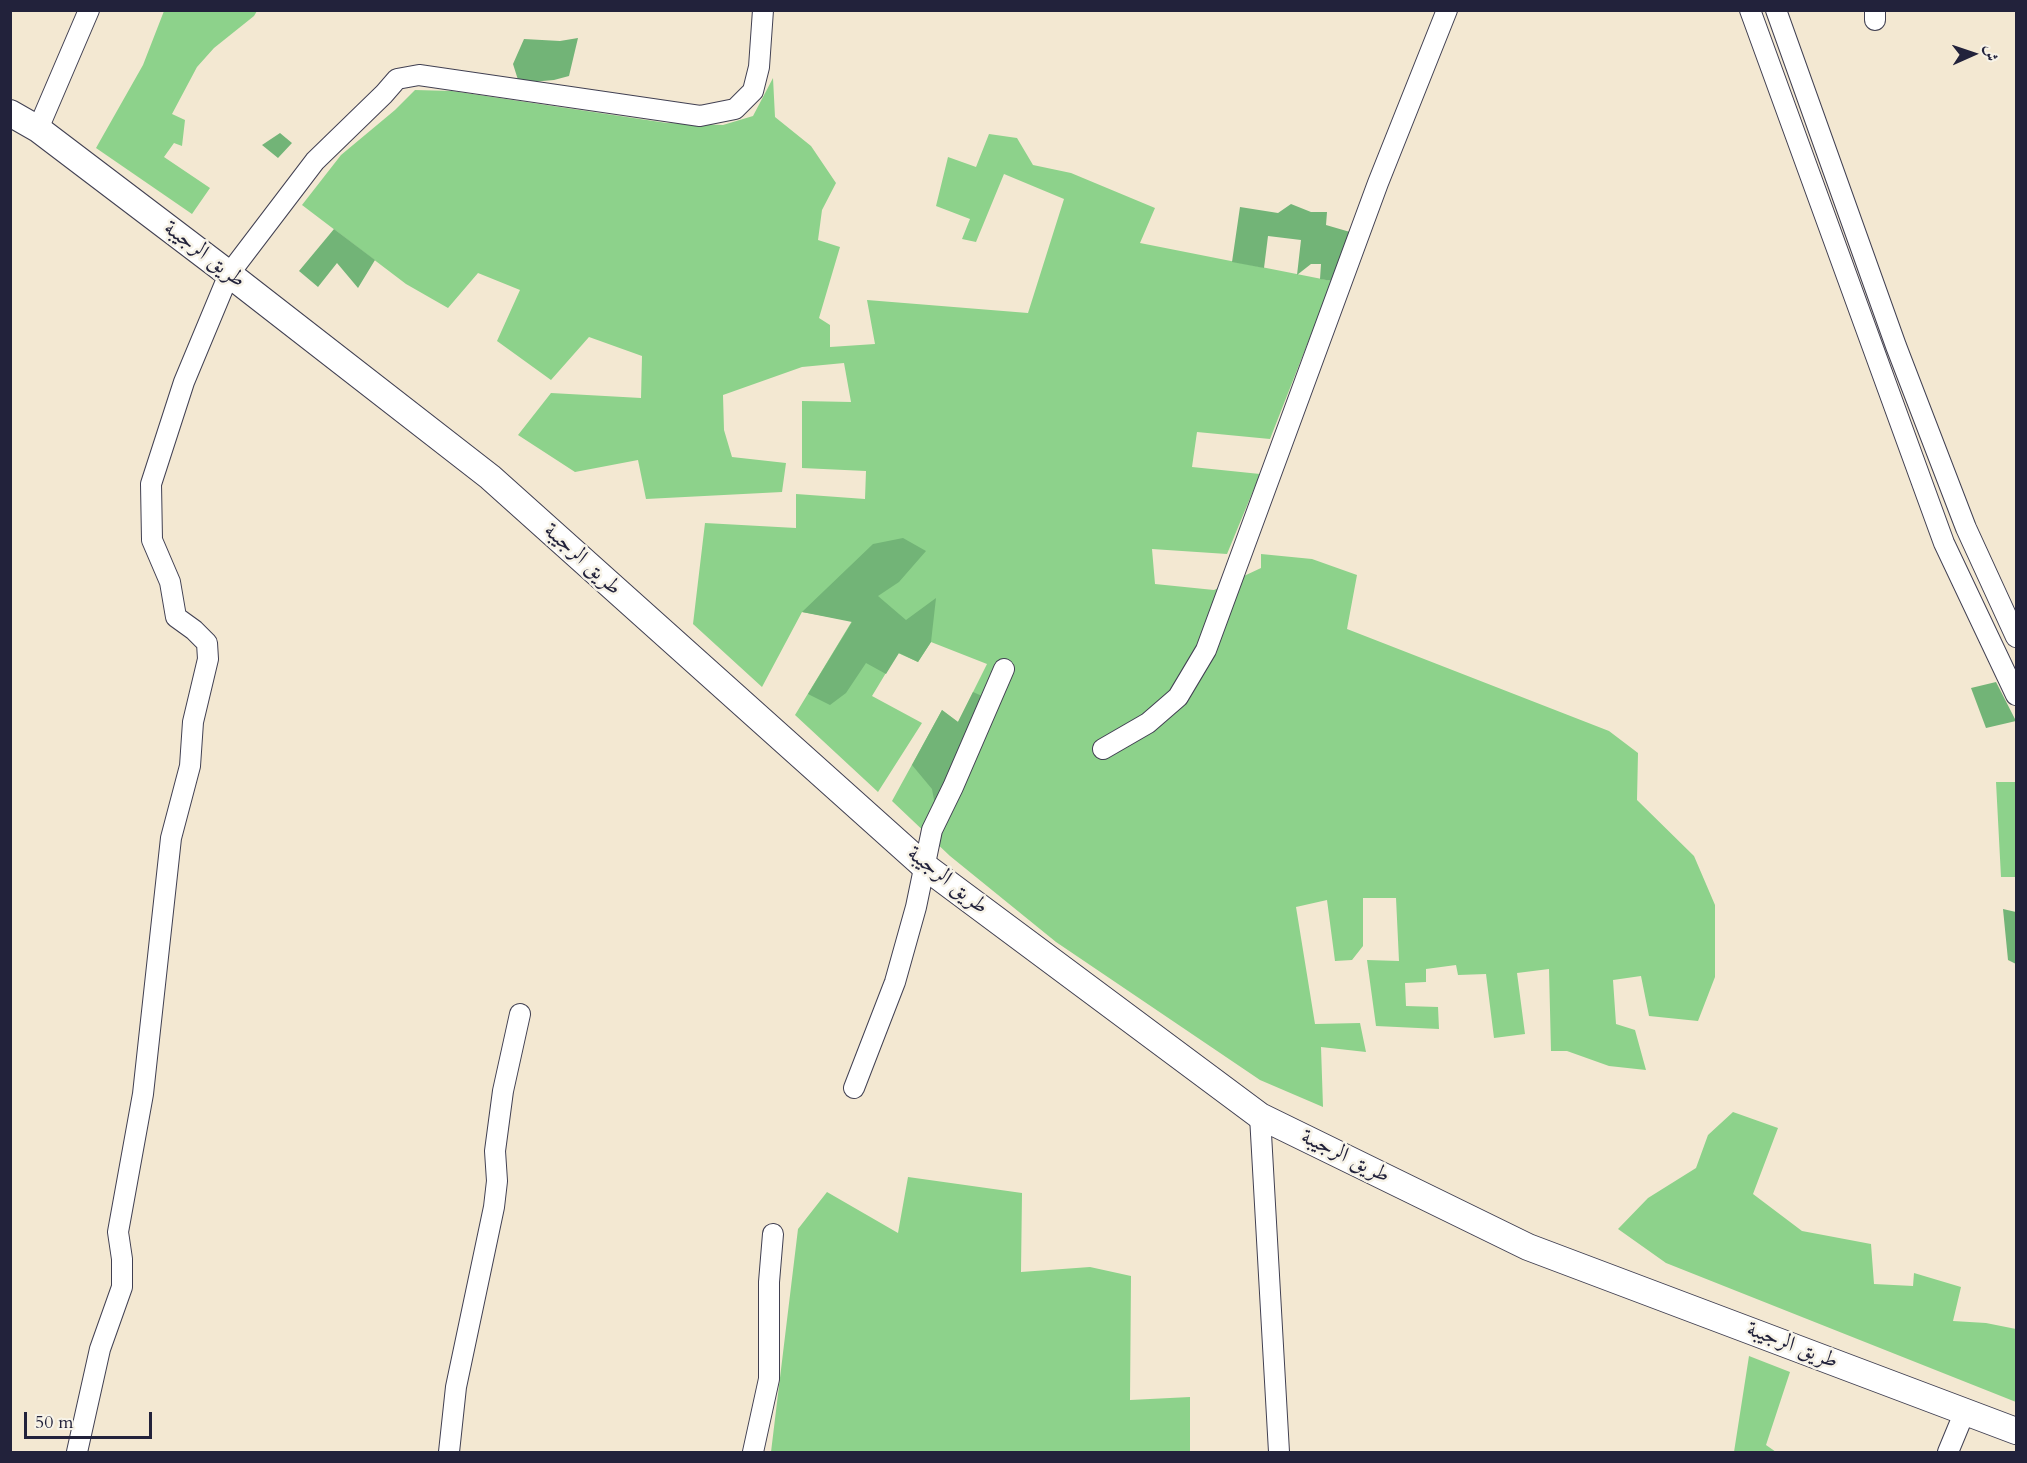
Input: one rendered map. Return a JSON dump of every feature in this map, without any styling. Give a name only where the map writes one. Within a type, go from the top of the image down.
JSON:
[{"type":"main road","name":"طريق الرجيبة","points":[[10,113],[38,129],[490,477],[923,865],[1260,1116],[1528,1247],[2016,1431]]},
{"type":"street","points":[[38,129],[89,10]]},
{"type":"street","points":[[77,1452],[100,1349],[122,1287],[122,1258],[118,1232],[143,1094],[171,838],[190,766],[193,723],[208,659],[207,643],[176,616],[170,582],[152,540],[151,484],[184,382],[229,274],[315,161],[397,79],[419,75],[700,116],[735,109],[753,91],[759,67],[763,10]]},
{"type":"street","points":[[1103,749],[1148,723],[1178,697],[1206,650],[1378,183],[1447,10]]},
{"type":"street","points":[[1750,10],[1944,543],[2016,695]]},
{"type":"street","points":[[1776,10],[1896,346],[1958,507],[2016,637]]},
{"type":"street","points":[[854,1088],[895,982],[916,907],[932,830],[1004,669]]},
{"type":"street","points":[[449,1452],[456,1386],[494,1207],[497,1181],[495,1151],[503,1091],[520,1014]]},
{"type":"street","points":[[1260,1116],[1280,1452]]},
{"type":"street","points":[[753,1452],[769,1378],[769,1282],[773,1234]]},
{"type":"street","points":[[1948,1452],[1965,1411]]},
{"type":"green space","points":[[164,11],[257,11],[254,16],[214,48],[197,67],[172,114],[185,120],[182,146],[174,143],[164,157],[210,188],[192,214],[96,148],[143,65]]},
{"type":"green space","points":[[578,38],[569,76],[554,80],[519,83],[513,64],[524,39],[560,41]]},
{"type":"green space","points":[[773,78],[775,117],[811,146],[836,183],[822,210],[818,240],[840,247],[819,318],[830,325],[830,347],[875,344],[867,300],[1028,313],[1064,199],[1004,174],[976,242],[962,239],[970,219],[936,206],[948,157],[976,167],[989,134],[1017,138],[1033,165],[1071,173],[1155,208],[1140,243],[1332,281],[1270,439],[1197,432],[1192,467],[1260,474],[1227,554],[1152,549],[1155,584],[1214,590],[1261,568],[1261,554],[1312,559],[1357,575],[1347,629],[1609,731],[1638,753],[1637,800],[1694,856],[1715,905],[1715,977],[1698,1021],[1649,1016],[1641,976],[1613,980],[1616,1024],[1635,1030],[1646,1070],[1609,1066],[1567,1051],[1551,1051],[1549,969],[1517,973],[1525,1034],[1494,1038],[1486,974],[1458,975],[1456,965],[1426,969],[1426,982],[1405,983],[1406,1006],[1438,1007],[1439,1029],[1376,1026],[1367,960],[1399,961],[1396,898],[1363,898],[1363,946],[1352,960],[1335,961],[1327,900],[1296,907],[1315,1024],[1360,1023],[1366,1052],[1321,1047],[1323,1107],[1260,1080],[1056,942],[950,856],[892,801],[942,710],[958,722],[987,664],[931,642],[918,662],[898,653],[872,696],[922,723],[878,792],[795,715],[852,621],[802,612],[762,687],[693,624],[705,523],[796,528],[796,494],[865,499],[866,471],[802,468],[802,401],[851,402],[844,363],[802,367],[723,395],[724,430],[732,457],[786,463],[782,492],[646,499],[638,460],[575,472],[518,435],[551,393],[641,398],[642,356],[589,337],[551,380],[497,341],[520,290],[478,273],[448,308],[406,284],[302,205],[341,155],[395,110],[415,90],[452,91],[667,123],[723,125],[753,116]]},
{"type":"green space","points":[[280,133],[292,143],[278,158],[262,145]]},
{"type":"green space","points":[[1291,204],[1311,212],[1327,212],[1326,225],[1350,232],[1332,281],[1320,279],[1321,264],[1311,264],[1297,275],[1301,240],[1268,236],[1264,268],[1232,262],[1240,207],[1278,213]]},
{"type":"green space","points":[[334,229],[375,260],[358,288],[337,263],[318,287],[299,271]]},
{"type":"green space","points":[[903,538],[926,551],[899,582],[878,596],[906,620],[936,598],[931,642],[918,662],[899,653],[886,674],[866,663],[846,693],[830,705],[808,694],[852,622],[802,612],[873,544]]},
{"type":"green space","points":[[1996,682],[2016,721],[1986,728],[1971,688]]},
{"type":"green space","points":[[973,692],[982,696],[968,734],[935,805],[932,789],[912,765],[942,710],[958,722]]},
{"type":"green space","points":[[1996,782],[2016,782],[2016,877],[2001,877]]},
{"type":"green space","points":[[2003,909],[2016,912],[2016,964],[2008,960]]},
{"type":"green space","points":[[1733,1112],[1778,1128],[1753,1194],[1802,1231],[1871,1244],[1874,1284],[1913,1286],[1914,1273],[1961,1287],[1953,1321],[1986,1323],[2016,1329],[2016,1402],[1666,1263],[1618,1229],[1648,1198],[1696,1168],[1708,1135]]},
{"type":"green space","points":[[908,1177],[1022,1193],[1021,1272],[1090,1267],[1131,1276],[1130,1400],[1190,1397],[1190,1452],[771,1452],[798,1229],[827,1192],[898,1233]]},
{"type":"green space","points":[[1749,1356],[1790,1372],[1766,1445],[1776,1452],[1734,1452]]}]
